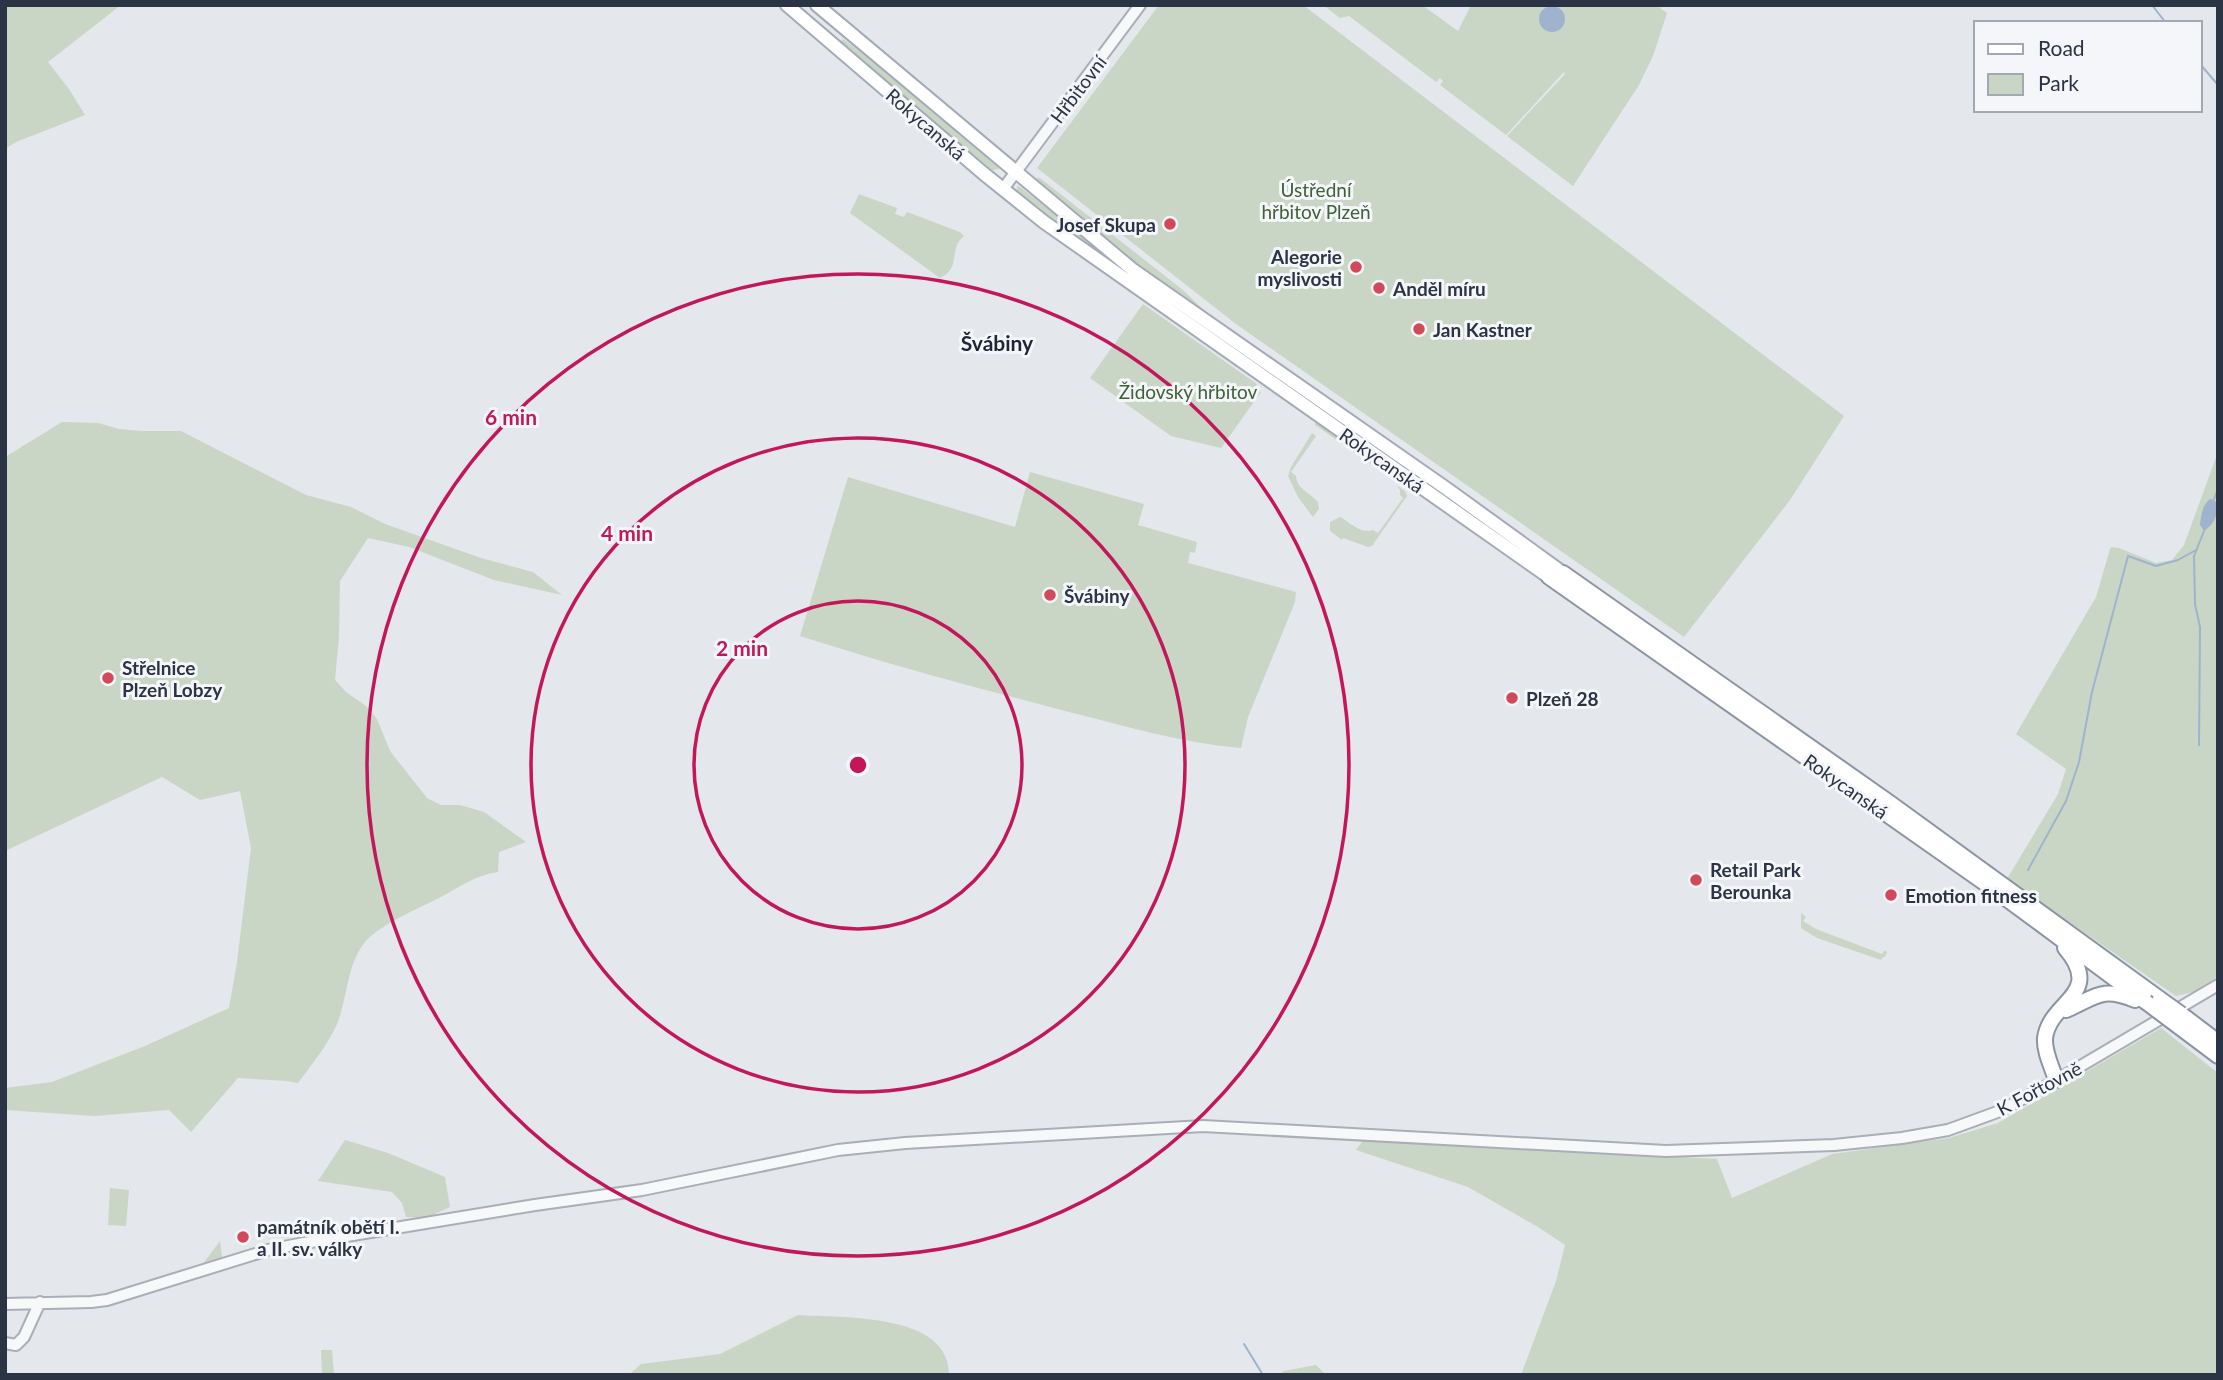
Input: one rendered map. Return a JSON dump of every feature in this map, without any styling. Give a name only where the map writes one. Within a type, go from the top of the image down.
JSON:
[{"type":"highway","name":"Rokycanská","points":[[1556,575],[1999,882]]},
{"type":"highway","points":[[1999,882],[2051,931],[2152,1004],[2218,1042]]},
{"type":"highway","points":[[1999,882],[2152,1004]]},
{"type":"highway","points":[[2051,931],[2076,962],[2080,979],[2076,993],[2050,1025],[2045,1041],[2056,1080]]},
{"type":"highway","points":[[2050,1025],[2061,1013],[2098,994],[2119,994],[2152,1004]]},
{"type":"highway","points":[[2180,1020],[2218,1036]]},
{"type":"highway","points":[[2180,1020],[2218,1056]]},
{"type":"main road","name":"Rokycanská","points":[[787,5],[1003,189],[1074,244],[1556,575]]},
{"type":"main road","name":"Rokycanská","points":[[817,5],[1116,256],[1159,289],[1447,489],[1556,575]]},
{"type":"street","name":"Hřbitovní","points":[[1003,189],[1140,5]]},
{"type":"street","name":"K Fořtovně","points":[[5,1304],[107,1300],[268,1250],[535,1205],[642,1190],[838,1150],[905,1143],[1203,1126],[1666,1151],[1842,1143],[1948,1130],[2000,1111],[2218,985]]},
{"type":"street","points":[[11,1344],[24,1337],[40,1302]]},
{"type":"green space","points":[[5,5],[121,5],[48,62],[85,115],[16,142],[5,149]]},
{"type":"green space","name":"Ústřední hřbitov Plzeň","points":[[1159,5],[1303,5],[1844,416],[1790,500],[1684,637],[1236,324],[1037,168]]},
{"type":"green space","points":[[1323,5],[1422,5],[1458,31],[1471,5],[1656,5],[1667,13],[1653,56],[1639,85],[1573,186],[1507,136],[1564,72],[1506,135],[1440,85],[1443,81],[1440,78],[1436,82],[1349,16],[1340,18]]},
{"type":"green space","points":[[843,39],[908,87],[998,163],[999,169],[992,170],[840,43]]},
{"type":"green space","points":[[1037,178],[1183,290],[1211,317],[1126,258],[1034,182]]},
{"type":"green space","points":[[1017,186],[1149,287],[1416,474],[1417,478],[1042,214],[1017,193]]},
{"type":"green space","points":[[859,194],[897,208],[895,214],[904,217],[907,212],[960,232],[964,236],[959,241],[947,274],[940,278],[850,213]]},
{"type":"green space","name":"Židovský hřbitov","points":[[1143,304],[1257,384],[1255,388],[1261,392],[1221,448],[1171,436],[1090,378]]},
{"type":"green space","points":[[1316,419],[1409,490],[1315,425]]},
{"type":"green space","points":[[62,422],[98,423],[141,431],[181,431],[306,495],[351,507],[385,524],[481,558],[533,572],[562,595],[494,580],[409,547],[368,538],[340,581],[335,680],[377,719],[390,751],[427,798],[441,805],[460,805],[484,812],[526,842],[499,852],[498,872],[474,879],[372,935],[357,954],[333,1032],[298,1083],[238,1078],[191,1132],[169,1110],[94,1116],[5,1110],[5,1088],[52,1082],[145,1046],[229,1008],[251,848],[240,791],[200,800],[162,777],[5,851],[5,457]]},
{"type":"green space","points":[[1312,433],[1316,436],[1291,472],[1301,487],[1318,502],[1319,509],[1313,517],[1298,497],[1288,476]]},
{"type":"green space","points":[[2218,452],[2218,976],[2194,992],[2176,996],[2007,879],[2058,794],[2066,769],[2016,734],[2096,597],[2111,547],[2156,563],[2172,560],[2184,545]]},
{"type":"green space","points":[[1030,472],[1144,504],[1138,525],[1197,542],[1195,553],[1190,552],[1188,563],[1296,592],[1295,602],[1248,717],[1241,748],[1177,738],[1115,724],[800,636],[848,477],[1015,527]]},
{"type":"green space","points":[[1397,486],[1405,491],[1407,496],[1372,546],[1343,538],[1342,540],[1330,531],[1330,522],[1340,517],[1360,529],[1378,533],[1403,498]]},
{"type":"green space","points":[[1801,913],[1806,917],[1803,921],[1816,929],[1882,954],[1885,950],[1885,957],[1881,960],[1817,938],[1801,928]]},
{"type":"green space","points":[[2161,1028],[2218,1073],[2218,1375],[1521,1375],[1556,1281],[1565,1245],[1468,1187],[1356,1150],[1364,1139],[1717,1159],[1732,1198],[1832,1154],[1949,1138],[1998,1123]]},
{"type":"green space","points":[[345,1140],[388,1153],[445,1177],[450,1207],[426,1218],[406,1217],[402,1203],[392,1192],[318,1181]]},
{"type":"green space","points":[[110,1188],[129,1190],[126,1226],[108,1225]]},
{"type":"green space","points":[[220,1241],[222,1257],[202,1265]]},
{"type":"green space","points":[[798,1315],[890,1322],[913,1329],[932,1339],[945,1354],[949,1375],[629,1375],[641,1364],[720,1354]]},
{"type":"green space","points":[[321,1350],[332,1350],[334,1374],[322,1374]]},
{"type":"green space","points":[[1316,1365],[1326,1375],[1277,1375],[1284,1371]]},
{"type":"water","points":[[1552,6],[1561,10],[1565,19],[1561,28],[1552,32],[1543,28],[1539,19],[1543,10]]},
{"type":"water","points":[[2210,499],[2218,505],[2217,513],[2204,531],[2200,525],[2201,514]]},
{"type":"waterway","points":[[2152,5],[2164,21]]},
{"type":"waterway","points":[[2202,66],[2218,85]]},
{"type":"waterway","points":[[2214,499],[2218,489]]},
{"type":"waterway","points":[[2199,745],[2200,627],[2195,604],[2194,556],[2204,531]]},
{"type":"waterway","points":[[2028,870],[2066,801],[2079,762],[2092,692],[2128,556],[2156,566],[2178,560],[2196,550]]},
{"type":"waterway","points":[[1244,1344],[1263,1375]]},
{"type":"place","name":"Josef Skupa","points":[[1170,224]]},
{"type":"place","name":"Alegorie myslivosti","points":[[1356,267]]},
{"type":"place","name":"Anděl míru","points":[[1379,288]]},
{"type":"place","name":"Jan Kastner","points":[[1419,329]]},
{"type":"place","name":"Švábiny","points":[[1050,595]]},
{"type":"place","name":"Střelnice Plzeň Lobzy","points":[[108,678]]},
{"type":"place","name":"Plzeň 28","points":[[1512,698]]},
{"type":"place","name":"Retail Park Berounka","points":[[1696,880]]},
{"type":"place","name":"Emotion fitness","points":[[1891,895]]},
{"type":"place","name":"památník obětí I. a II. sv. války","points":[[243,1237]]},
{"type":"district","name":"Švábiny","points":[[997,342]]}]
